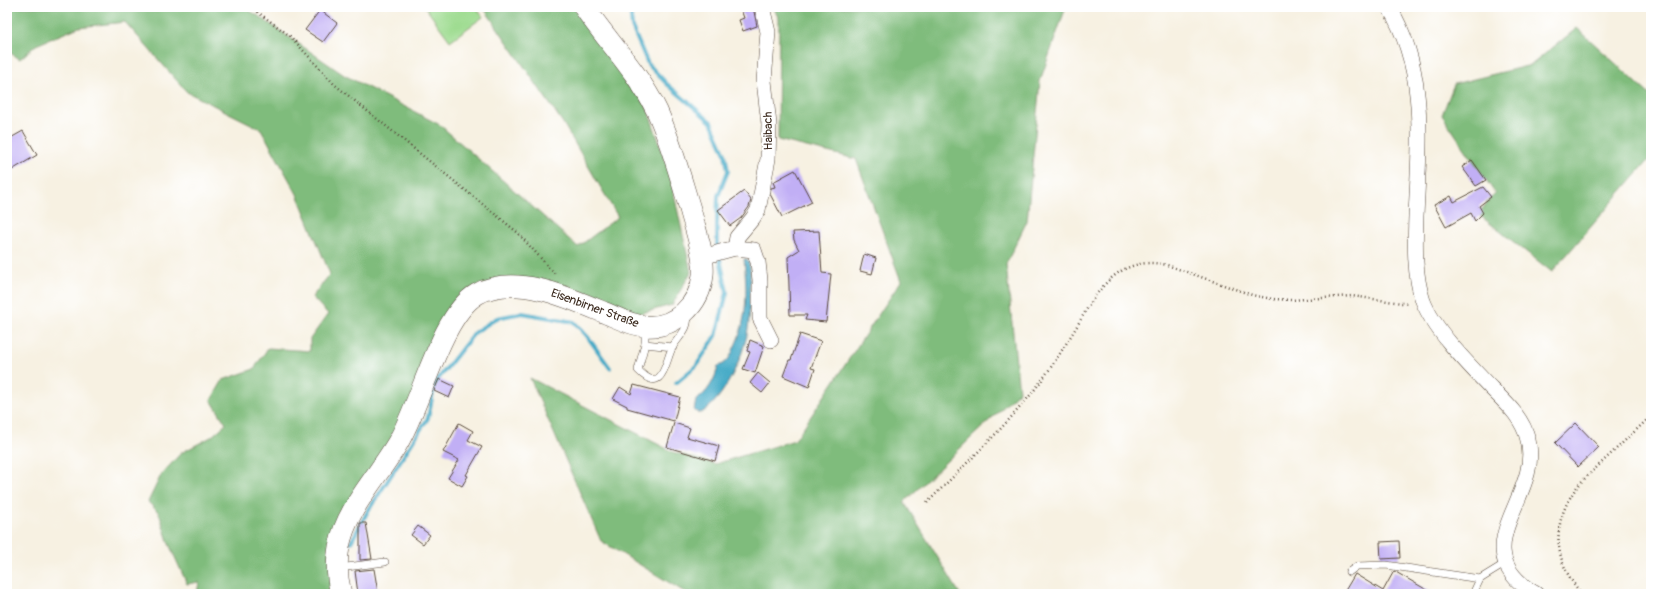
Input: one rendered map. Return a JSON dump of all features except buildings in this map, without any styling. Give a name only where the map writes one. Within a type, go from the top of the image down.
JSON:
[{"type":"main road","name":"Eisenbirner Straße","points":[[341,594],[337,568],[338,553],[346,523],[354,507],[397,444],[412,417],[439,347],[450,325],[460,309],[475,295],[487,289],[502,286],[524,287],[550,291],[631,323],[645,335],[686,311],[695,300],[704,274],[720,252],[693,221],[672,151],[657,110],[632,70],[584,7]]},
{"type":"street","name":"Haibach","points":[[720,252],[737,237],[758,210],[768,159],[769,124],[764,81],[768,32],[762,7]]},
{"type":"street","points":[[1388,7],[1396,19],[1405,40],[1418,92],[1416,235],[1418,279],[1423,301],[1434,321],[1463,359],[1512,410],[1522,425],[1528,439],[1531,453],[1528,469],[1503,538],[1506,563],[1511,574],[1520,583],[1536,594]]},
{"type":"street","points":[[720,252],[754,250],[758,262],[760,280],[760,318],[771,340]]},
{"type":"lane","points":[[673,346],[645,335],[638,370],[643,375],[653,379],[662,376],[673,346],[688,326],[686,311]]},
{"type":"lane","points":[[337,568],[385,562]]},
{"type":"lane","points":[[1473,594],[1480,579],[1506,563]]},
{"type":"lane","points":[[1349,572],[1357,566],[1386,565],[1480,579]]},
{"type":"path","points":[[250,7],[290,36],[334,84],[517,232],[559,279]]},
{"type":"path","points":[[927,503],[1022,405],[1054,364],[1093,300],[1105,284],[1117,273],[1129,267],[1143,263],[1155,262],[1252,295],[1272,299],[1291,300],[1352,296],[1405,304],[1423,301]]},
{"type":"path","points":[[1582,594],[1568,575],[1561,560],[1558,545],[1560,521],[1565,507],[1580,484],[1651,416]]},
{"type":"green space","points":[[7,7],[243,7],[344,75],[440,125],[578,247],[618,217],[563,123],[483,7],[577,7],[646,104],[669,171],[691,272],[672,305],[638,314],[576,290],[521,280],[478,285],[414,402],[354,502],[334,594],[197,594],[199,582],[187,584],[169,544],[159,513],[148,502],[161,475],[181,453],[211,437],[226,424],[211,400],[223,380],[254,369],[268,348],[310,351],[310,339],[328,314],[312,297],[330,274],[297,194],[261,129],[187,92],[125,22],[79,27],[36,45],[20,59],[7,51]]},
{"type":"green space","points":[[425,7],[476,7],[483,17],[450,41]]},
{"type":"green space","points":[[773,7],[1066,7],[1040,81],[1027,221],[1006,264],[1019,392],[904,502],[960,594],[688,594],[601,541],[530,378],[673,452],[715,464],[795,440],[901,281],[856,159],[778,140],[779,19]]},
{"type":"green space","points":[[1577,28],[1651,96],[1651,157],[1552,272],[1478,214],[1495,193],[1442,115],[1454,84],[1531,65]]},
{"type":"water","points":[[744,259],[747,259],[750,266],[749,318],[747,335],[741,356],[724,389],[717,399],[701,413],[694,411],[696,400],[704,394],[710,385],[718,366],[726,362],[730,357],[739,337],[744,316],[746,294]]},
{"type":"waterway","points":[[630,7],[632,27],[648,64],[667,84],[711,122],[725,154],[728,171],[718,196],[717,225],[717,245],[727,292],[716,336],[696,366],[676,383]]},
{"type":"waterway","points":[[351,542],[368,511],[428,418],[435,383],[475,332],[497,318],[522,313],[574,322],[587,336],[610,368]]}]
